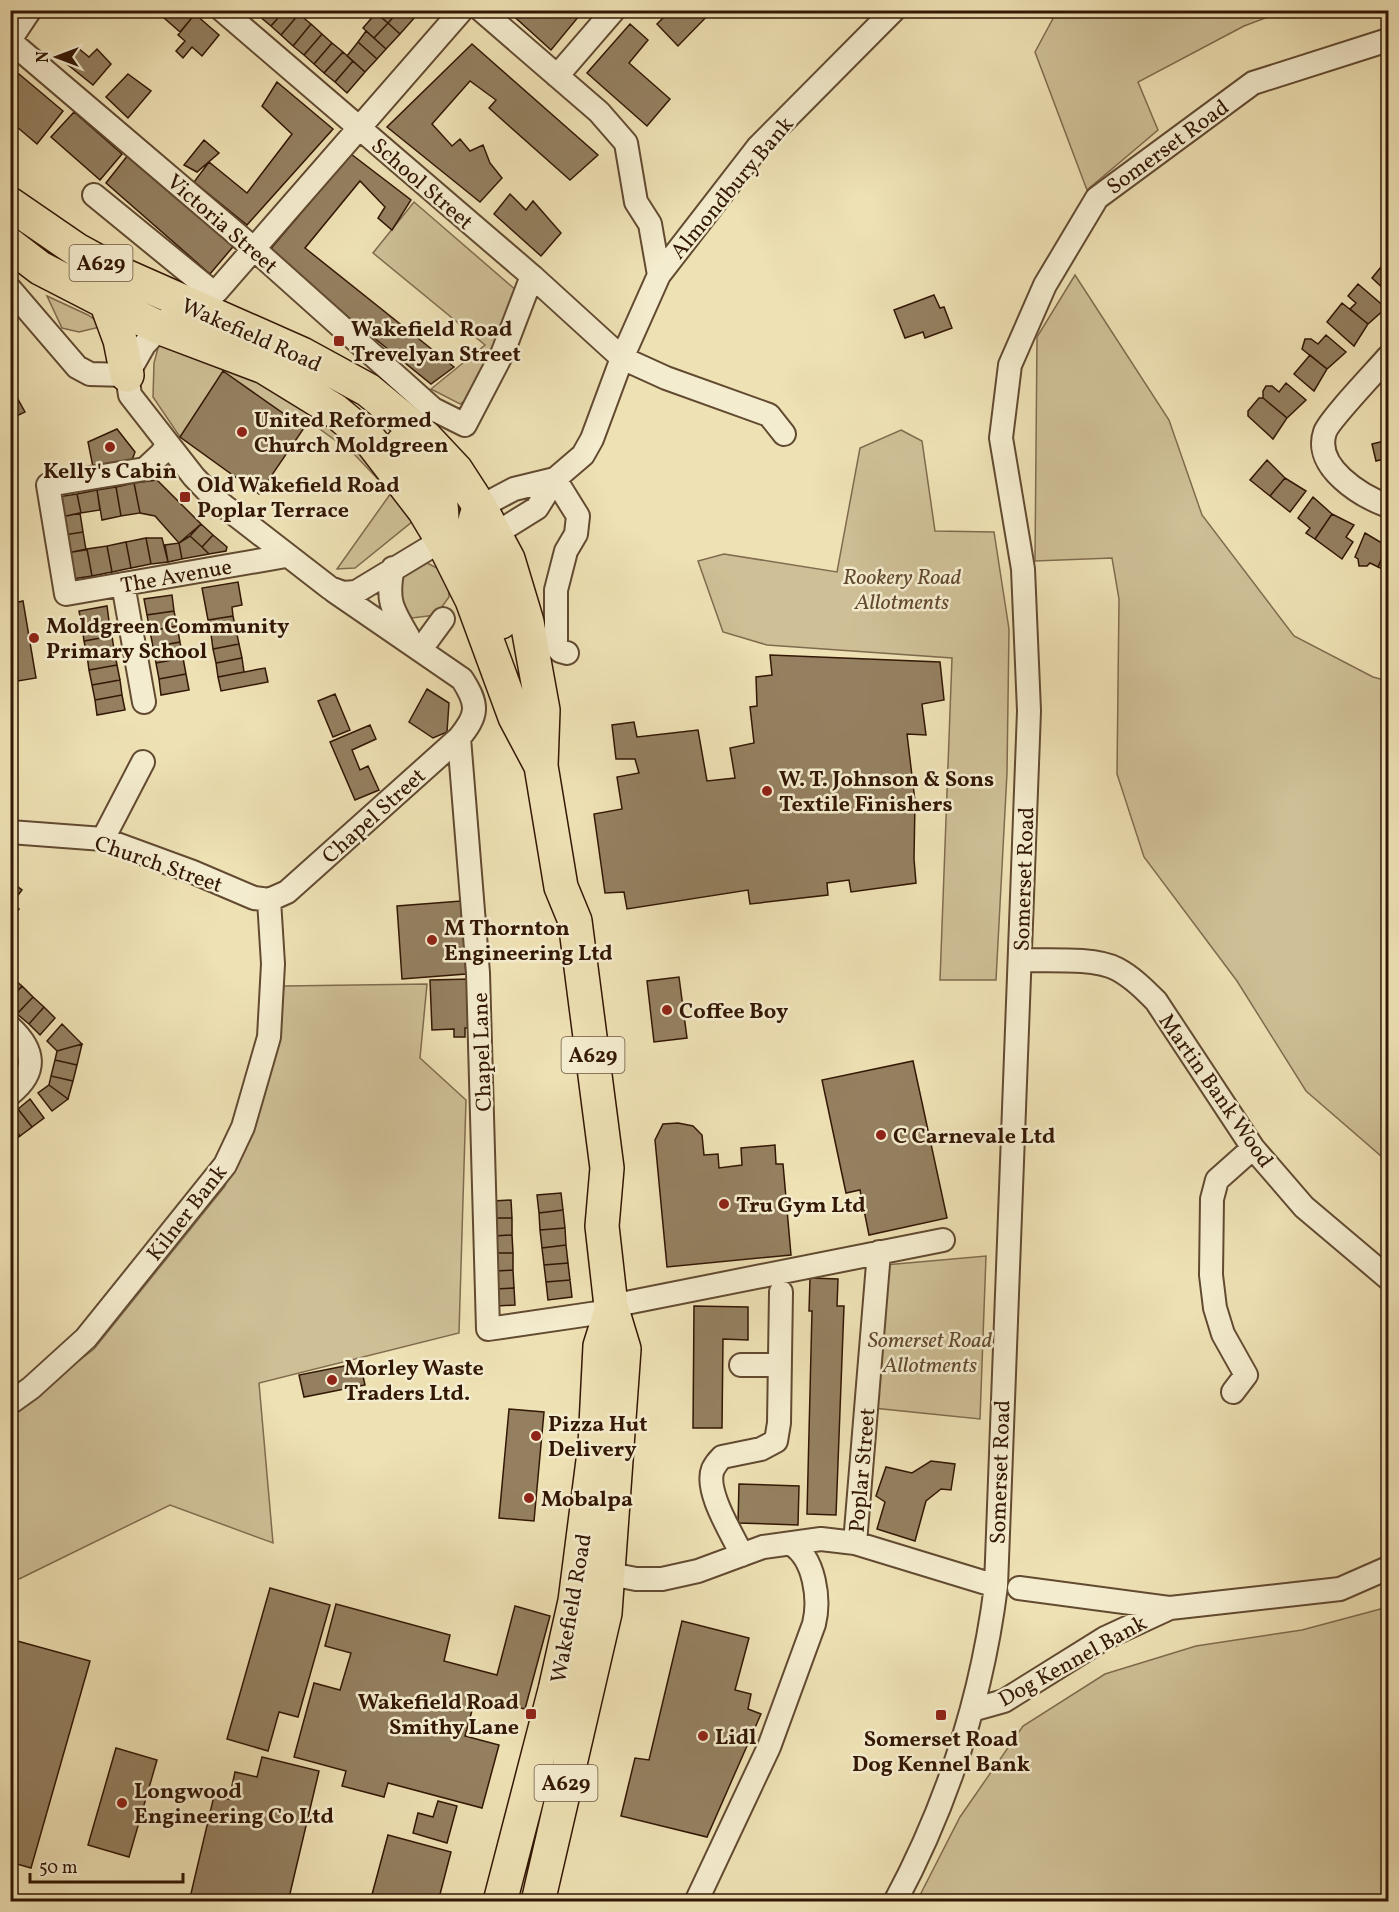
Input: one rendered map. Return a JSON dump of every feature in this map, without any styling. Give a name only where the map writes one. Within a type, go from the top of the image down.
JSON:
[{"type":"highway","name":"Wakefield Road","points":[[10,204],[77,250],[135,281],[206,300],[368,390],[426,438],[456,470],[472,530],[469,594],[504,681],[515,717],[541,766]]},
{"type":"highway","name":"Wakefield Road","points":[[10,244],[40,268],[106,302],[158,327],[264,367],[334,410],[370,440],[424,510],[472,530],[508,559],[527,622],[543,710],[541,766],[561,887],[555,940],[583,1160],[602,1226],[611,1308],[624,1349],[610,1574],[595,1664],[538,1902]]},
{"type":"highway","points":[[106,302],[120,340],[127,375]]},
{"type":"highway","points":[[368,390],[380,420],[438,485],[443,508],[472,530]]},
{"type":"highway","name":"Wakefield Road","points":[[500,1902],[555,1690],[575,1601],[595,1445],[600,1346],[611,1308]]},
{"type":"street","points":[[10,41],[30,10]]},
{"type":"street","points":[[10,289],[77,367],[90,374],[127,375],[158,327],[172,315],[206,300],[462,10]]},
{"type":"street","points":[[481,10],[599,112],[626,143],[636,202],[650,224],[659,275]]},
{"type":"street","points":[[557,76],[614,10]]},
{"type":"street","name":"Almondbury Bank","points":[[472,530],[537,508],[555,479],[583,455],[622,358],[659,275],[758,147],[894,10]]},
{"type":"street","name":"School Street","points":[[225,11],[532,276],[622,358]]},
{"type":"street","name":"Somerset Road","points":[[895,1902],[930,1831],[972,1710],[989,1639],[996,1586],[1029,711],[1023,569],[1001,438],[1010,365],[1045,285],[1097,198],[1253,83],[1389,40]]},
{"type":"street","name":"Victoria Street","points":[[10,41],[253,248],[433,409],[465,425],[502,352],[532,276]]},
{"type":"street","points":[[102,208],[209,290],[206,300]]},
{"type":"street","points":[[1389,357],[1326,430],[1323,451],[1333,470],[1374,501],[1389,507]]},
{"type":"street","points":[[622,358],[666,378],[769,415],[784,434]]},
{"type":"street","name":"Chapel Lane","points":[[127,375],[130,394],[168,444],[215,499],[286,556],[462,679],[471,692],[475,706],[466,730],[478,974],[488,1329],[611,1308]]},
{"type":"street","name":"The Avenue","points":[[168,444],[145,469],[48,485],[66,594],[286,556]]},
{"type":"street","points":[[555,479],[578,516],[576,534],[557,548],[556,646],[560,651],[567,652]]},
{"type":"street","name":"Almondbury Bank","points":[[472,530],[514,489],[555,479]]},
{"type":"street","points":[[330,588],[343,592],[356,592],[375,583],[393,568],[472,530]]},
{"type":"street","points":[[393,568],[388,590],[392,609],[416,646],[443,619]]},
{"type":"street","points":[[123,584],[144,702]]},
{"type":"street","name":"Chapel Street","points":[[269,900],[287,892],[466,730]]},
{"type":"street","points":[[103,839],[143,762]]},
{"type":"street","name":"Church Street","points":[[10,832],[103,839],[194,872],[255,898],[269,900]]},
{"type":"street","name":"Kilner Bank","points":[[10,1403],[31,1388],[86,1338],[225,1165],[243,1127],[269,1037],[273,964],[269,900]]},
{"type":"street","name":"Martin Bank Wood","points":[[1020,960],[1085,963],[1115,968],[1137,982],[1156,1001],[1253,1148],[1304,1207],[1389,1278]]},
{"type":"street","points":[[10,1027],[23,1039],[31,1062],[28,1076],[10,1094]]},
{"type":"street","points":[[1248,1382],[1223,1334],[1215,1308],[1211,1275],[1212,1199],[1217,1180],[1253,1148]]},
{"type":"street","points":[[611,1308],[943,1240]]},
{"type":"street","name":"Poplar Street","points":[[855,1543],[879,1252]]},
{"type":"street","points":[[742,1555],[718,1504],[711,1483],[713,1469],[722,1457],[761,1449],[776,1441],[781,1292]]},
{"type":"street","points":[[741,1365],[780,1365]]},
{"type":"street","points":[[582,1550],[595,1564],[610,1574],[636,1579],[662,1579],[690,1573],[780,1543],[791,1544],[821,1539],[855,1543],[996,1586]]},
{"type":"street","points":[[696,1902],[769,1747],[818,1610],[809,1568],[799,1549],[791,1544]]},
{"type":"street","name":"Dog Kennel Bank","points":[[1019,1588],[1170,1608],[1340,1589],[1389,1568]]},
{"type":"street","name":"Dog Kennel Bank","points":[[972,1710],[1004,1701],[1105,1638],[1170,1608]]},
{"type":"green space","points":[[1057,11],[1284,11],[1244,26],[1138,82],[1158,130],[1087,190],[1035,52]]},
{"type":"green space","points":[[414,202],[517,291],[502,336],[487,369],[470,396],[460,404],[431,389],[485,345],[373,253]]},
{"type":"green space","points":[[1075,275],[1169,420],[1202,515],[1294,636],[1373,677],[1388,681],[1388,1162],[1306,1091],[1237,981],[1144,857],[1117,774],[1119,599],[1112,558],[1035,561],[1037,337]]},
{"type":"green space","points":[[47,296],[88,315],[104,326],[79,332],[62,328]]},
{"type":"green space","points":[[159,344],[212,361],[292,396],[359,445],[413,521],[355,568],[337,569],[391,493],[354,454],[310,422],[304,428],[223,372],[180,437],[153,397],[154,363]]},
{"type":"green space","name":"Rookery Road Allotments","points":[[901,430],[922,441],[935,531],[994,532],[1009,629],[1007,773],[996,980],[940,980],[952,658],[767,645],[723,632],[698,561],[724,554],[837,572],[860,448]]},
{"type":"green space","points":[[427,563],[447,573],[449,597],[436,615],[412,618],[399,603],[402,577]]},
{"type":"green space","points":[[427,984],[420,1058],[466,1100],[459,1333],[259,1383],[273,1543],[170,1505],[11,1583],[11,1413],[94,1349],[225,1186],[277,1047],[284,986]]},
{"type":"green space","name":"Somerset Road Allotments","points":[[986,1256],[980,1419],[873,1408],[885,1265]]},
{"type":"green space","points":[[1388,1607],[1388,1901],[917,1901],[960,1817],[1023,1726],[1105,1674],[1196,1646],[1302,1630]]},
{"type":"building","points":[[155,10],[191,10],[195,14],[180,32]]},
{"type":"building","points":[[264,10],[285,10],[271,26],[259,16]]},
{"type":"building","points":[[285,10],[296,10],[299,14],[281,35],[271,26]]},
{"type":"building","points":[[378,10],[400,10],[388,23],[376,13]]},
{"type":"building","points":[[400,10],[407,10],[415,17],[400,34],[388,23]]},
{"type":"building","points":[[507,10],[551,10],[557,16],[561,10],[584,10],[551,50]]},
{"type":"building","points":[[671,10],[713,10],[678,46],[657,24]]},
{"type":"building","points":[[376,13],[388,23],[374,38],[363,28]]},
{"type":"building","points":[[195,14],[219,35],[202,56],[192,47],[183,58],[176,51],[185,41],[178,35]]},
{"type":"building","points":[[299,14],[311,24],[293,46],[281,35]]},
{"type":"building","points":[[388,23],[400,34],[386,49],[374,38]]},
{"type":"building","points":[[311,24],[322,34],[304,55],[293,46]]},
{"type":"building","points":[[630,24],[648,40],[629,63],[670,99],[647,126],[587,73]]},
{"type":"building","points":[[366,31],[386,49],[377,59],[358,42]]},
{"type":"building","points":[[322,34],[332,43],[314,64],[304,55]]},
{"type":"building","points":[[358,42],[377,59],[365,72],[347,56]]},
{"type":"building","points":[[332,43],[343,52],[324,73],[314,64]]},
{"type":"building","points":[[472,44],[598,155],[570,180],[489,108],[496,100],[470,81],[432,124],[452,146],[460,139],[470,151],[483,145],[490,163],[502,178],[480,202],[387,127]]},
{"type":"building","points":[[78,48],[89,57],[97,49],[111,64],[93,85],[67,64]]},
{"type":"building","points":[[343,52],[353,61],[335,82],[324,73]]},
{"type":"building","points":[[353,61],[365,72],[347,93],[335,82]]},
{"type":"building","points":[[19,74],[63,111],[37,144],[10,121],[10,84]]},
{"type":"building","points":[[128,74],[151,91],[128,118],[106,97]]},
{"type":"building","points":[[277,82],[333,129],[247,225],[194,182],[209,162],[247,193],[292,134],[262,106]]},
{"type":"building","points":[[74,112],[122,154],[100,180],[51,137]]},
{"type":"building","points":[[204,140],[219,153],[197,172],[184,165]]},
{"type":"building","points":[[351,154],[411,200],[392,230],[378,218],[385,207],[360,181],[305,248],[454,367],[431,384],[268,252]]},
{"type":"building","points":[[128,155],[237,242],[210,274],[106,183]]},
{"type":"building","points":[[510,194],[526,210],[533,201],[561,233],[541,256],[494,214]]},
{"type":"building","points":[[1381,267],[1388,272],[1388,293],[1372,278]]},
{"type":"building","points":[[1358,284],[1386,308],[1368,324],[1350,309],[1356,303],[1348,296]]},
{"type":"building","points":[[934,295],[940,308],[944,307],[952,328],[925,338],[923,332],[905,338],[894,310]]},
{"type":"building","points":[[1342,303],[1368,324],[1354,346],[1327,322]]},
{"type":"building","points":[[1326,335],[1346,352],[1327,369],[1302,349],[1305,339],[1311,339],[1318,344]]},
{"type":"building","points":[[1310,355],[1327,369],[1314,391],[1294,374]]},
{"type":"building","name":"United Reformed Church Moldgreen","points":[[223,371],[304,428],[259,494],[180,437]]},
{"type":"building","points":[[1286,383],[1306,400],[1287,418],[1263,398],[1266,386],[1272,386],[1279,392]]},
{"type":"building","points":[[10,385],[25,412],[10,419]]},
{"type":"building","points":[[1259,398],[1263,398],[1287,418],[1273,439],[1248,416],[1248,411]]},
{"type":"building","name":"Kelly's Cabin","points":[[117,429],[135,452],[132,460],[93,467],[88,442]]},
{"type":"building","points":[[1388,440],[1388,458],[1376,461],[1372,444]]},
{"type":"building","points":[[1267,460],[1285,478],[1270,496],[1250,480]]},
{"type":"building","points":[[1285,478],[1306,491],[1290,512],[1270,496]]},
{"type":"building","points":[[157,480],[201,524],[179,543],[155,516],[140,513],[134,483]]},
{"type":"building","points":[[134,483],[140,513],[121,516],[116,487]]},
{"type":"building","points":[[116,487],[121,516],[102,520],[97,490]]},
{"type":"building","points":[[97,490],[100,510],[81,513],[77,494]]},
{"type":"building","points":[[77,494],[81,513],[61,517],[57,497]]},
{"type":"building","points":[[1313,497],[1332,514],[1315,539],[1306,533],[1310,528],[1298,518]]},
{"type":"building","points":[[80,513],[83,532],[64,535],[61,517]]},
{"type":"building","points":[[1332,514],[1354,525],[1346,537],[1353,542],[1342,559],[1315,539]]},
{"type":"building","points":[[201,524],[213,535],[202,547],[190,536]]},
{"type":"building","points":[[83,532],[86,550],[67,553],[64,535]]},
{"type":"building","points":[[1365,533],[1387,546],[1378,567],[1370,563],[1367,566],[1359,566],[1358,559],[1355,557]]},
{"type":"building","points":[[213,535],[227,547],[226,551],[209,554],[202,547]]},
{"type":"building","points":[[190,536],[209,554],[182,559],[179,543]]},
{"type":"building","points":[[146,538],[162,538],[168,562],[151,564]]},
{"type":"building","points":[[146,538],[151,564],[131,568],[126,542]]},
{"type":"building","points":[[126,542],[131,568],[112,572],[107,546]]},
{"type":"building","points":[[179,543],[182,559],[168,562],[165,545]]},
{"type":"building","points":[[107,546],[112,572],[92,576],[87,549]]},
{"type":"building","points":[[1388,546],[1388,571],[1378,567]]},
{"type":"building","points":[[87,549],[92,576],[72,579],[67,553]]},
{"type":"building","points":[[238,582],[242,605],[232,607],[233,616],[208,620],[202,588]]},
{"type":"building","points":[[10,584],[14,603],[23,601],[36,678],[18,681],[10,644]]},
{"type":"building","points":[[172,595],[174,611],[147,615],[144,599]]},
{"type":"building","points":[[107,606],[109,621],[82,626],[79,611]]},
{"type":"building","points":[[174,611],[177,626],[150,631],[147,615]]},
{"type":"building","points":[[233,616],[236,630],[211,634],[208,620]]},
{"type":"building","points":[[109,621],[112,636],[84,641],[82,626]]},
{"type":"building","points":[[177,626],[180,642],[153,647],[150,631]]},
{"type":"building","points":[[236,630],[239,644],[213,649],[211,634]]},
{"type":"building","points":[[112,636],[114,650],[87,655],[84,641]]},
{"type":"building","points":[[180,642],[183,658],[156,663],[153,647]]},
{"type":"building","points":[[239,644],[242,658],[216,663],[213,649]]},
{"type":"building","points":[[114,650],[117,665],[89,670],[87,655]]},
{"type":"building","name":"W. T. Johnson & Sons Textile Finishers","points":[[770,655],[940,662],[944,700],[922,704],[926,735],[907,734],[915,801],[916,883],[851,892],[849,880],[827,883],[828,895],[750,904],[748,890],[627,909],[624,892],[605,893],[594,814],[622,809],[617,777],[639,773],[635,759],[616,759],[612,725],[634,722],[637,737],[698,730],[707,781],[735,778],[730,748],[754,743],[750,707],[757,706],[756,677],[772,675]]},
{"type":"building","points":[[183,658],[186,674],[159,679],[156,663]]},
{"type":"building","points":[[242,658],[244,672],[218,677],[216,663]]},
{"type":"building","points":[[117,665],[120,680],[92,685],[89,670]]},
{"type":"building","points":[[265,668],[268,682],[221,691],[218,677]]},
{"type":"building","points":[[186,674],[189,690],[161,695],[159,679]]},
{"type":"building","points":[[120,680],[122,695],[95,700],[92,685]]},
{"type":"building","points":[[427,689],[449,703],[447,732],[433,738],[409,722]]},
{"type":"building","points":[[335,694],[350,730],[333,737],[318,701]]},
{"type":"building","points":[[122,695],[125,710],[97,715],[95,700]]},
{"type":"building","points":[[370,725],[376,739],[352,750],[360,770],[368,766],[379,790],[355,800],[330,742]]},
{"type":"building","points":[[10,881],[22,890],[12,903],[19,909],[10,919]]},
{"type":"building","name":"M Thornton Engineering Ltd","points":[[461,901],[466,974],[402,979],[397,906]]},
{"type":"building","points":[[10,976],[22,986],[10,999]]},
{"type":"building","name":"Coffee Boy","points":[[679,977],[687,1038],[654,1042],[647,981]]},
{"type":"building","points":[[471,979],[473,1028],[465,1028],[465,1037],[454,1037],[454,1029],[432,1030],[430,980]]},
{"type":"building","points":[[22,986],[33,997],[17,1014],[10,1008],[10,999]]},
{"type":"building","points":[[33,997],[44,1007],[29,1024],[17,1014]]},
{"type":"building","points":[[44,1007],[55,1018],[40,1035],[29,1024]]},
{"type":"building","points":[[62,1024],[82,1044],[57,1051],[47,1041]]},
{"type":"building","points":[[82,1044],[77,1065],[55,1060],[57,1051]]},
{"type":"building","points":[[55,1060],[77,1065],[73,1081],[51,1076]]},
{"type":"building","name":"C Carnevale Ltd","points":[[913,1061],[947,1218],[869,1235],[860,1190],[846,1193],[822,1080]]},
{"type":"building","points":[[51,1076],[73,1081],[68,1099],[49,1085]]},
{"type":"building","points":[[49,1085],[68,1099],[52,1111],[38,1093]]},
{"type":"building","points":[[30,1099],[44,1118],[32,1127],[18,1109]]},
{"type":"building","points":[[18,1109],[32,1127],[20,1136],[10,1124],[10,1115]]},
{"type":"building","name":"Tru Gym Ltd","points":[[678,1123],[693,1126],[702,1135],[704,1155],[718,1154],[719,1168],[742,1165],[741,1148],[775,1145],[776,1164],[783,1164],[791,1255],[667,1267],[655,1140],[663,1124]]},
{"type":"building","points":[[10,1124],[20,1136],[10,1143]]},
{"type":"building","points":[[561,1193],[563,1210],[539,1213],[537,1195]]},
{"type":"building","points":[[511,1200],[512,1218],[494,1218],[493,1201]]},
{"type":"building","points":[[563,1210],[565,1228],[540,1230],[539,1213]]},
{"type":"building","points":[[494,1218],[512,1218],[512,1235],[494,1236]]},
{"type":"building","points":[[565,1228],[566,1245],[542,1248],[540,1230]]},
{"type":"building","points":[[512,1235],[513,1253],[495,1253],[494,1236]]},
{"type":"building","points":[[566,1245],[568,1263],[544,1265],[542,1248]]},
{"type":"building","points":[[495,1253],[513,1253],[513,1270],[496,1271]]},
{"type":"building","points":[[568,1263],[570,1280],[546,1282],[544,1265]]},
{"type":"building","points":[[513,1270],[514,1288],[496,1289],[496,1271]]},
{"type":"building","points":[[810,1278],[838,1279],[837,1306],[844,1306],[836,1515],[807,1514],[812,1311],[809,1311]]},
{"type":"building","points":[[570,1280],[572,1297],[548,1300],[546,1282]]},
{"type":"building","points":[[514,1288],[515,1305],[497,1306],[496,1289]]},
{"type":"building","points":[[694,1306],[748,1307],[748,1340],[723,1339],[722,1428],[693,1428]]},
{"type":"building","name":"Morley Waste Traders Ltd.","points":[[360,1363],[365,1385],[304,1397],[299,1375]]},
{"type":"building","points":[[509,1409],[544,1412],[534,1521],[499,1518]]},
{"type":"building","points":[[931,1461],[955,1464],[951,1490],[941,1489],[926,1501],[915,1541],[877,1529],[885,1502],[876,1496],[886,1467],[912,1473]]},
{"type":"building","points":[[739,1484],[799,1486],[798,1525],[738,1523]]},
{"type":"building","points":[[270,1588],[330,1605],[298,1717],[279,1712],[268,1751],[227,1739]]},
{"type":"building","points":[[336,1604],[450,1635],[444,1661],[497,1675],[515,1606],[550,1616],[525,1709],[476,1696],[465,1736],[499,1745],[482,1808],[388,1783],[384,1797],[342,1786],[346,1771],[294,1757],[314,1683],[340,1690],[351,1653],[325,1646]]},
{"type":"building","name":"Lidl","points":[[682,1621],[749,1638],[735,1690],[751,1694],[748,1709],[761,1714],[707,1837],[621,1816],[635,1758],[649,1760]]},
{"type":"building","points":[[10,1639],[90,1661],[31,1868],[10,1862]]},
{"type":"building","name":"Longwood Engineering Co Ltd","points":[[116,1748],[157,1760],[129,1857],[88,1845]]},
{"type":"building","points":[[262,1757],[319,1771],[288,1902],[189,1902],[214,1796],[229,1799],[235,1772],[257,1777]]},
{"type":"building","points":[[438,1801],[457,1806],[447,1843],[413,1833],[418,1813],[433,1817]]},
{"type":"building","points":[[388,1835],[451,1852],[438,1902],[370,1902]]},
{"type":"place","name":"Wakefield Road Trevelyan Street","points":[[339,341]]},
{"type":"place","name":"United Reformed Church Moldgreen","points":[[242,432]]},
{"type":"place","name":"Kelly's Cabin","points":[[110,447]]},
{"type":"place","name":"Old Wakefield Road Poplar Terrace","points":[[185,497]]},
{"type":"place","name":"Moldgreen Community Primary School","points":[[34,638]]},
{"type":"place","name":"W. T. Johnson & Sons Textile Finishers","points":[[767,791]]},
{"type":"place","name":"M Thornton Engineering Ltd","points":[[432,940]]},
{"type":"place","name":"Coffee Boy","points":[[667,1010]]},
{"type":"place","name":"C Carnevale Ltd","points":[[881,1135]]},
{"type":"place","name":"Tru Gym Ltd","points":[[724,1204]]},
{"type":"place","name":"Morley Waste Traders Ltd.","points":[[332,1380]]},
{"type":"place","name":"Pizza Hut Delivery","points":[[536,1436]]},
{"type":"place","name":"Mobalpa","points":[[529,1498]]},
{"type":"place","name":"Wakefield Road Smithy Lane","points":[[531,1714]]},
{"type":"place","name":"Somerset Road Dog Kennel Bank","points":[[941,1715]]},
{"type":"place","name":"Lidl","points":[[703,1736]]},
{"type":"place","name":"Longwood Engineering Co Ltd","points":[[122,1803]]}]
